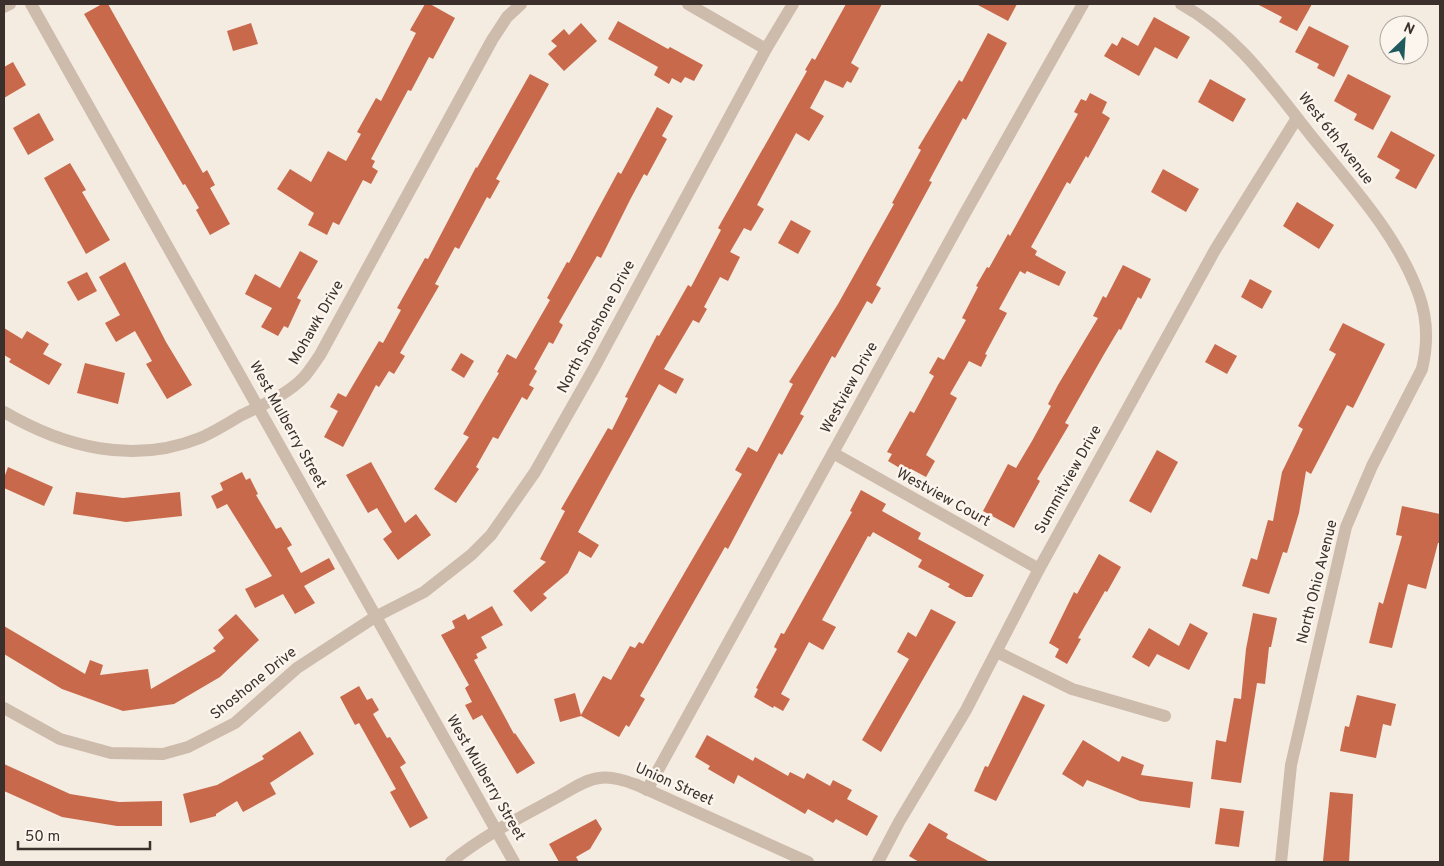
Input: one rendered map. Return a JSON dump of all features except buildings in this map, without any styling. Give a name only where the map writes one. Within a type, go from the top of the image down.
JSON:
[{"type":"street","points":[[4,7],[10,4]]},
{"type":"street","name":"West Mulberry Street","points":[[31,4],[514,862]]},
{"type":"street","name":"Mohawk Drive","points":[[4,412],[62,441],[87,448],[139,451],[165,447],[199,438],[291,388],[305,376],[320,355],[492,40],[507,17],[521,4]]},
{"type":"street","points":[[688,4],[766,49]]},
{"type":"street","name":"North Shoshone Drive","points":[[375,617],[424,592],[452,572],[491,535],[511,508],[535,472],[594,368],[766,49],[793,4]]},
{"type":"street","name":"Westview Drive","points":[[647,790],[1084,4]]},
{"type":"street","name":"West 6th Avenue","points":[[1181,4],[1208,21],[1235,43],[1269,80],[1384,231],[1408,269],[1426,322]]},
{"type":"street","name":"Summitview Drive","points":[[878,862],[997,652],[1039,569],[1215,250],[1297,118]]},
{"type":"street","name":"North Ohio Avenue","points":[[1281,862],[1291,765],[1346,527],[1372,466],[1422,370],[1426,353],[1426,322]]},
{"type":"street","name":"Westview Court","points":[[833,453],[1039,569]]},
{"type":"street","name":"Shoshone Drive","points":[[4,708],[60,739],[85,747],[128,754],[163,754],[188,747],[235,724],[298,668],[375,617]]},
{"type":"street","points":[[997,652],[1072,689],[1165,716]]},
{"type":"street","name":"Union Street","points":[[451,862],[495,830],[585,782],[599,778],[628,782],[808,862]]}]
